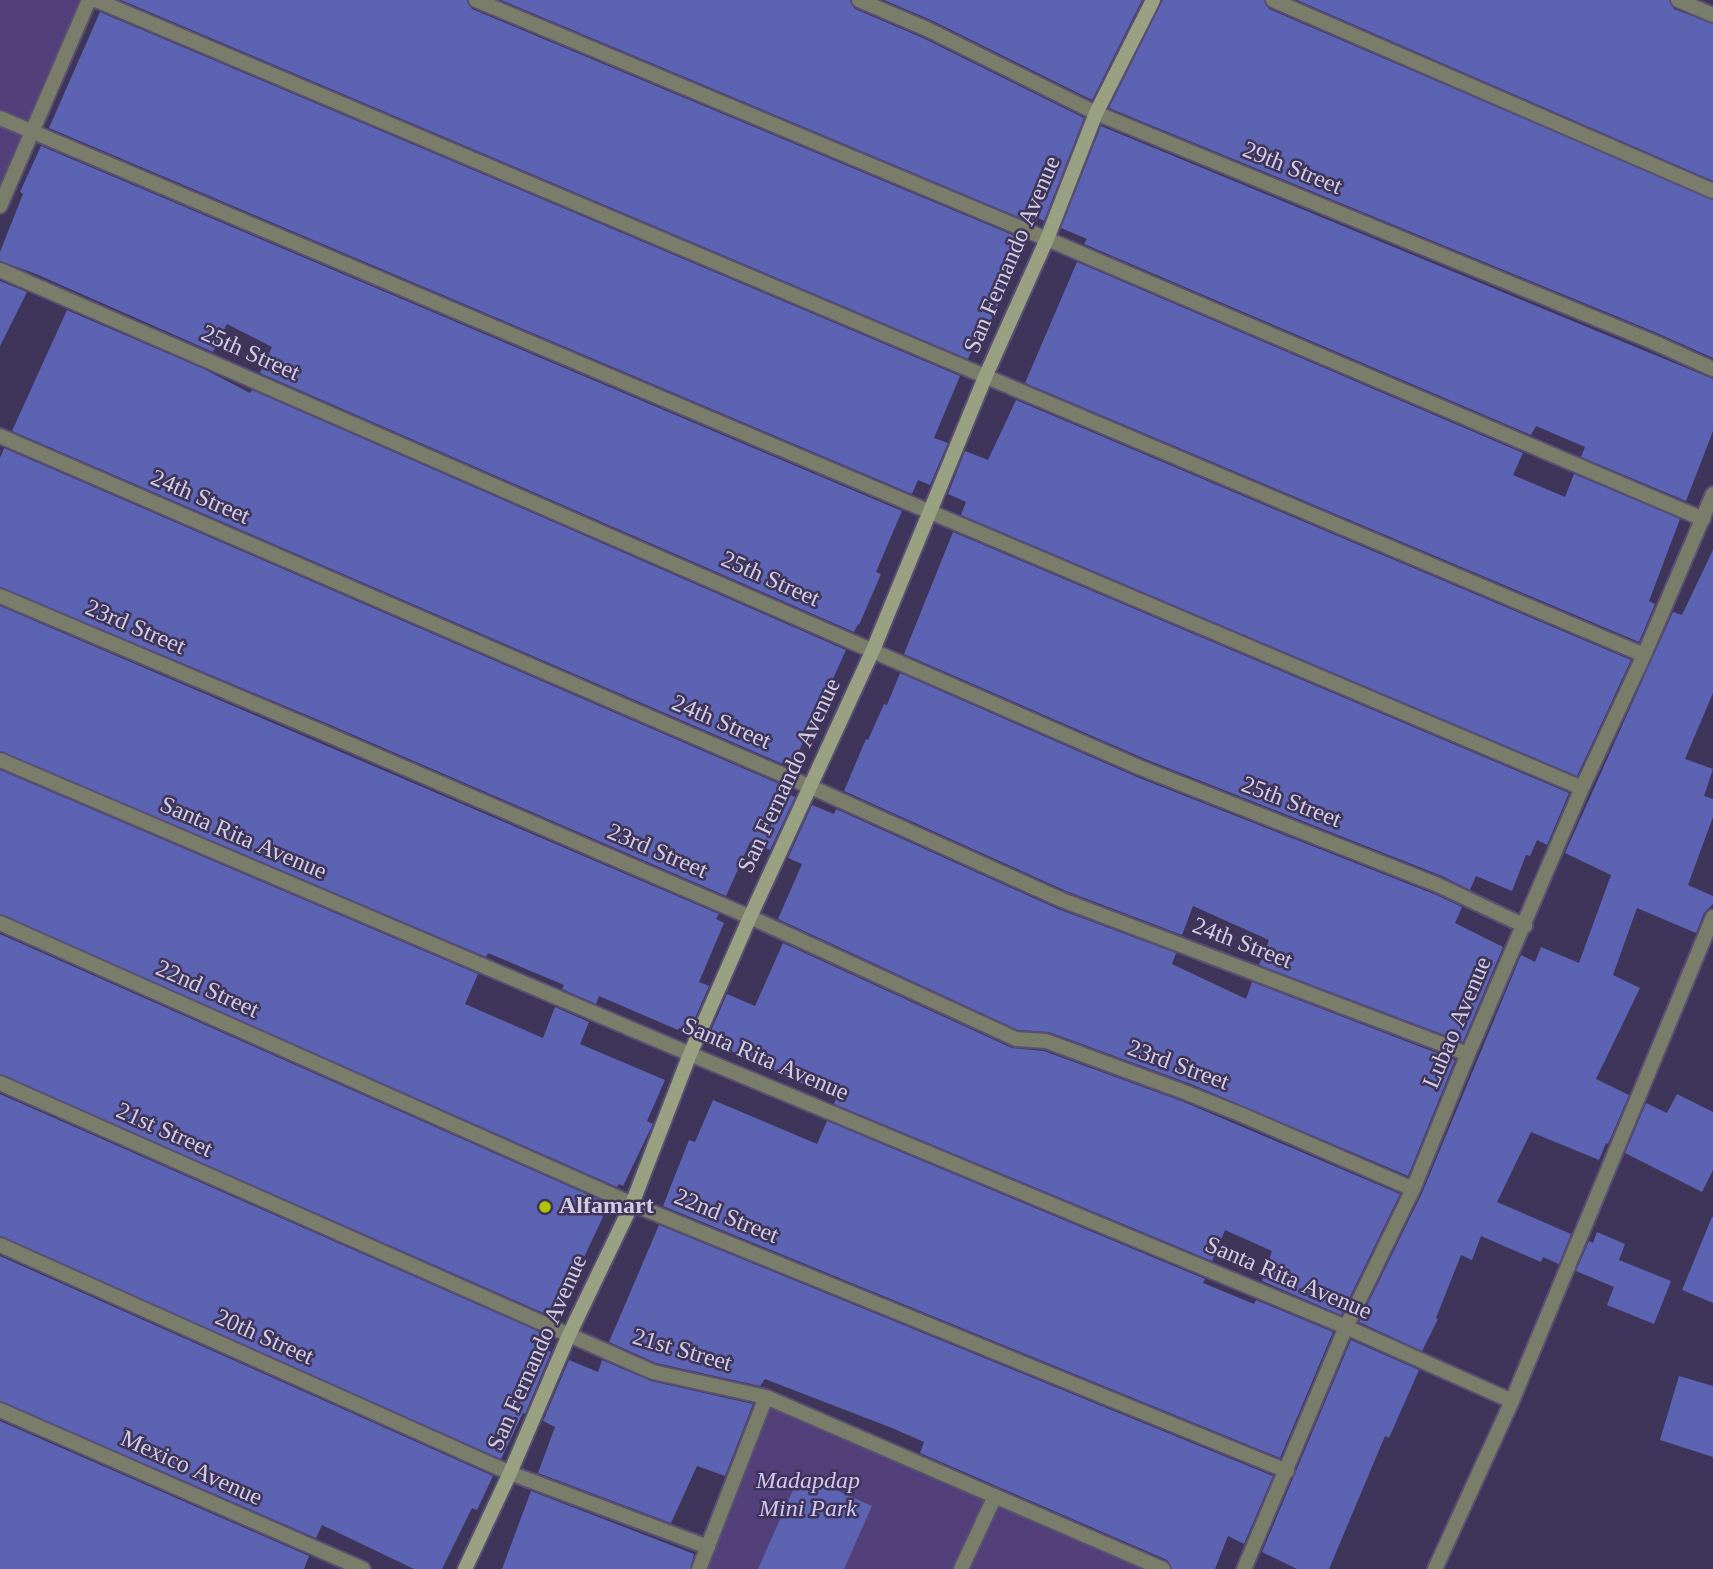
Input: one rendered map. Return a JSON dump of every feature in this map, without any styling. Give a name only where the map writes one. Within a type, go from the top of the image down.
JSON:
[{"type":"main road","name":"San Fernando Avenue","points":[[465,1569],[510,1473],[569,1335],[632,1204],[690,1054],[873,650],[986,376],[1047,239],[1096,113],[1153,0]]},
{"type":"street","points":[[0,206],[89,0]]},
{"type":"street","points":[[96,0],[1644,655]]},
{"type":"street","points":[[475,0],[1047,239],[1703,519]]},
{"type":"street","name":"29th Street","points":[[859,0],[927,29],[1096,113],[1713,369]]},
{"type":"street","points":[[1273,0],[1713,191]]},
{"type":"street","points":[[1678,0],[1713,15]]},
{"type":"street","points":[[0,118],[1582,788]]},
{"type":"street","name":"25th Street","points":[[0,270],[1141,768],[1438,885],[1525,926]]},
{"type":"street","name":"24th Street","points":[[0,436],[811,787],[1062,900],[1468,1054]]},
{"type":"street","name":"Lubao Avenue","points":[[1244,1569],[1346,1327],[1413,1189],[1582,788],[1644,655],[1713,494]]},
{"type":"street","name":"23rd Street","points":[[0,596],[750,917],[1016,1039],[1046,1041],[1206,1100],[1413,1189]]},
{"type":"street","name":"Santa Rita Avenue","points":[[0,760],[690,1054],[1346,1327],[1512,1401]]},
{"type":"street","points":[[1435,1569],[1512,1401],[1713,916]]},
{"type":"street","name":"22nd Street","points":[[0,923],[632,1204],[1287,1471]]},
{"type":"street","name":"21st Street","points":[[0,1083],[653,1372],[766,1397],[1163,1569]]},
{"type":"street","name":"20th Street","points":[[0,1245],[510,1473],[708,1546]]},
{"type":"street","points":[[699,1569],[766,1397]]},
{"type":"street","name":"Mexico Avenue","points":[[0,1410],[363,1569]]},
{"type":"street","points":[[961,1569],[995,1496]]},
{"type":"green space","points":[[0,0],[82,0],[0,185]]},
{"type":"green space","name":"Madapdap Mini Park","points":[[766,1397],[1163,1569],[697,1569]]},
{"type":"building","points":[[121,0],[467,0],[472,9],[1027,241],[979,347],[974,345],[968,359]]},
{"type":"building","points":[[501,0],[850,0],[855,9],[923,38],[1084,118],[1044,221],[1038,218],[1035,224]]},
{"type":"building","points":[[884,0],[1142,0],[1092,100],[931,20]]},
{"type":"building","points":[[1163,0],[1264,0],[1269,9],[1713,200],[1713,358],[1109,108]]},
{"type":"building","points":[[1297,0],[1669,0],[1674,9],[1713,24],[1713,181]]},
{"type":"building","points":[[100,12],[960,376],[934,438],[948,443],[930,485],[918,480],[912,494],[49,128]]},
{"type":"building","points":[[1101,126],[1713,379],[1713,431],[1686,501],[1581,457],[1585,447],[1536,426],[1531,435],[1084,244],[1087,239],[1061,228]]},
{"type":"building","points":[[41,146],[902,511],[876,572],[881,574],[859,625],[854,632],[260,373],[272,347],[227,324],[213,352],[36,274],[0,261],[0,252],[23,194],[20,192]]},
{"type":"building","points":[[1077,262],[1523,453],[1513,475],[1565,497],[1574,474],[1680,519],[1649,601],[1655,604],[1639,642],[1025,383]]},
{"type":"building","points":[[0,281],[27,292],[0,346]]},
{"type":"building","points":[[67,310],[204,369],[250,393],[252,390],[846,650],[792,768],[12,431]]},
{"type":"building","points":[[1016,400],[1631,660],[1577,776],[961,515],[966,502],[948,494],[965,451],[988,460]]},
{"type":"building","points":[[4,448],[784,786],[782,791],[795,797],[770,850],[750,842],[726,896],[328,724],[0,587],[0,458]]},
{"type":"building","points":[[953,532],[1569,793],[1547,845],[1537,840],[1530,856],[1526,855],[1512,891],[1476,876],[1470,890],[1442,876],[1145,759],[904,654]]},
{"type":"building","points":[[1713,550],[1713,693],[1685,759],[1713,769],[1704,796],[1713,799],[1713,817],[1688,885],[1713,896],[1713,904],[1704,913],[1696,933],[1637,908],[1613,975],[1640,988],[1596,1079],[1629,1095],[1608,1144],[1606,1143],[1599,1160],[1531,1132],[1497,1202],[1571,1234],[1559,1264],[1543,1257],[1541,1262],[1481,1236],[1472,1260],[1461,1255],[1436,1318],[1438,1319],[1422,1351],[1359,1322],[1422,1193],[1521,955],[1535,962],[1541,947],[1579,963],[1611,875],[1565,853],[1673,612],[1682,615]]},
{"type":"building","points":[[0,606],[719,914],[716,919],[724,923],[699,982],[709,986],[689,1032],[679,1028],[678,1030],[599,996],[596,1004],[562,989],[564,985],[488,953],[486,957],[0,751]]},
{"type":"building","points":[[900,673],[1137,777],[1462,907],[1455,923],[1503,947],[1463,1042],[1259,965],[1269,940],[1193,906],[1182,935],[1066,891],[844,791],[866,739],[868,740],[884,704],[887,705]]},
{"type":"building","points":[[0,770],[478,974],[465,1004],[543,1038],[555,1007],[589,1022],[580,1044],[665,1080],[647,1121],[653,1124],[623,1186],[619,1184],[617,1187],[0,914]]},
{"type":"building","points":[[812,805],[834,814],[836,809],[1058,909],[1176,953],[1172,964],[1246,999],[1252,982],[1455,1060],[1408,1176],[1191,1084],[1049,1032],[1018,1030],[778,919],[802,864],[788,858]]},
{"type":"building","points":[[0,934],[609,1204],[579,1268],[582,1269],[557,1319],[0,1074]]},
{"type":"building","points":[[783,943],[1012,1048],[1044,1051],[1184,1102],[1400,1194],[1341,1315],[1262,1281],[1272,1251],[1225,1230],[1212,1261],[834,1104],[836,1099],[707,1040],[727,994],[755,1006]]},
{"type":"building","points":[[0,1094],[549,1336],[543,1348],[551,1352],[525,1414],[523,1413],[501,1459],[0,1236]]},
{"type":"building","points":[[1677,1094],[1713,1112],[1713,1170],[1702,1192],[1625,1153],[1646,1103],[1667,1113]]},
{"type":"building","points":[[713,1100],[817,1144],[827,1121],[1205,1279],[1203,1283],[1254,1304],[1256,1300],[1333,1332],[1280,1458],[663,1206],[689,1140],[695,1142]]},
{"type":"building","points":[[1713,1217],[1713,1303],[1682,1290]]},
{"type":"building","points":[[659,1225],[1273,1476],[1244,1544],[1228,1536],[1215,1569],[1172,1569],[1167,1560],[920,1453],[924,1442],[892,1428],[765,1379],[760,1386],[656,1363],[609,1342]]},
{"type":"building","points":[[1597,1232],[1625,1244],[1619,1260],[1671,1281],[1654,1324],[1607,1305],[1614,1287],[1576,1271],[1589,1241],[1593,1243]]},
{"type":"building","points":[[0,1256],[493,1476],[477,1510],[472,1508],[442,1569],[414,1569],[322,1525],[316,1538],[0,1401]]},
{"type":"building","points":[[1351,1340],[1419,1370],[1389,1438],[1385,1436],[1329,1569],[1297,1569],[1262,1552]]},
{"type":"building","points":[[569,1360],[598,1372],[602,1360],[651,1381],[753,1404],[725,1476],[697,1466],[671,1523],[538,1473],[555,1427],[543,1421]]},
{"type":"building","points":[[1679,1376],[1713,1386],[1713,1457],[1660,1440]]},
{"type":"building","points":[[0,1421],[309,1556],[304,1569],[0,1569]]},
{"type":"building","points":[[800,1474],[872,1506],[844,1569],[758,1569]]},
{"type":"building","points":[[531,1491],[694,1554],[690,1569],[502,1569]]},
{"type":"place","name":"Alfamart","points":[[545,1207]]}]
